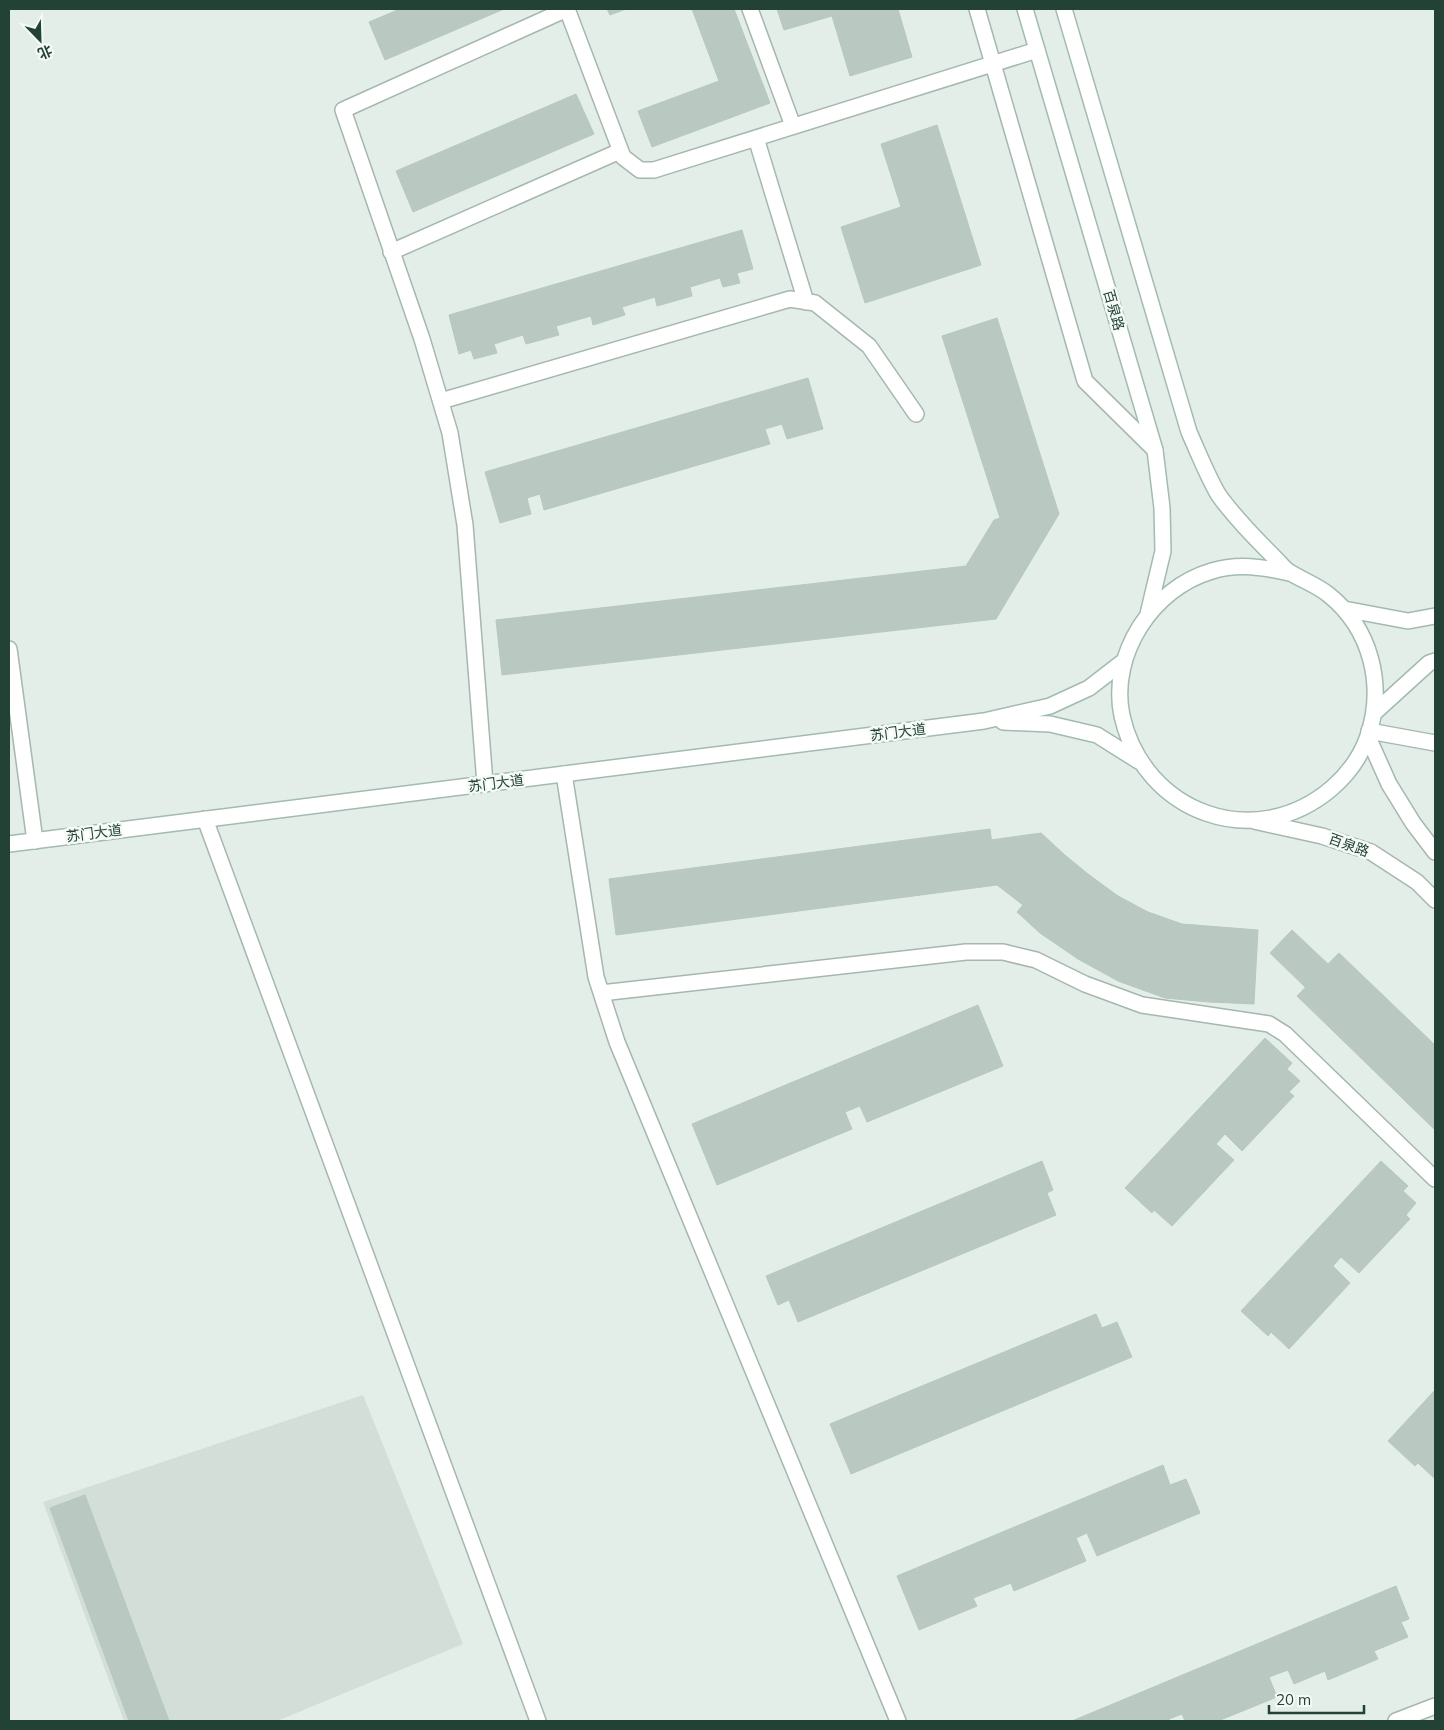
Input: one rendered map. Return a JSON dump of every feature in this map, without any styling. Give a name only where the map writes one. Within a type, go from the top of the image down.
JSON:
[{"type":"main road","points":[[485,784],[465,525],[450,433],[422,340],[343,110],[567,9],[623,157],[640,170],[654,170],[1037,50]]},
{"type":"main road","points":[[750,9],[792,126]]},
{"type":"main road","points":[[976,9],[1085,380],[1154,450]]},
{"type":"main road","name":"百泉路","points":[[1025,9],[1154,450],[1162,508],[1163,551],[1147,615]]},
{"type":"main road","points":[[1064,9],[1189,432],[1219,494],[1245,528],[1289,573]]},
{"type":"main road","points":[[756,138],[806,302]]},
{"type":"main road","points":[[391,252],[620,150]]},
{"type":"main road","points":[[441,402],[790,299],[816,303],[869,346],[916,414]]},
{"type":"main road","points":[[1238,566],[1264,567],[1289,573],[1310,582],[1328,594],[1344,609],[1358,627],[1367,647],[1373,668],[1376,691],[1374,713],[1368,734],[1356,760],[1340,780],[1321,797],[1299,809],[1275,817],[1250,820],[1224,818],[1200,811],[1177,799],[1156,782],[1140,762],[1129,739],[1122,713],[1120,687],[1124,662],[1134,637],[1147,615],[1166,596],[1188,581],[1212,571],[1238,566]]},
{"type":"main road","points":[[1344,609],[1408,621],[1435,616]]},
{"type":"main road","points":[[9,649],[34,841]]},
{"type":"main road","points":[[1374,713],[1429,663],[1435,661]]},
{"type":"main road","points":[[984,721],[1050,706],[1089,688],[1124,662]]},
{"type":"main road","points":[[984,721],[1050,724],[1097,735],[1140,762]]},
{"type":"main road","name":"苏门大道","points":[[9,844],[984,721]]},
{"type":"main road","points":[[1368,734],[1435,743]]},
{"type":"main road","points":[[1368,734],[1389,784],[1435,852]]},
{"type":"main road","points":[[564,774],[596,977],[617,1042],[898,1721]]},
{"type":"main road","points":[[205,820],[538,1721]]},
{"type":"main road","name":"百泉路","points":[[1250,820],[1322,836],[1371,852],[1417,882],[1435,900]]},
{"type":"main road","points":[[601,993],[966,952],[1003,952],[1036,960],[1085,984],[1142,1005],[1269,1024],[1285,1034],[1435,1179]]},
{"type":"main road","points":[[1396,1721],[1435,1706]]},
{"type":"shaded area","points":[[363,1395],[463,1644],[277,1721],[124,1721],[43,1502]]},
{"type":"building","points":[[400,9],[504,9],[385,60],[369,22]]},
{"type":"building","points":[[607,9],[626,9],[610,15]]},
{"type":"building","points":[[692,9],[734,9],[770,103],[652,147],[638,111],[719,81]]},
{"type":"building","points":[[777,9],[898,9],[912,57],[850,76],[832,16],[784,30]]},
{"type":"building","points":[[576,94],[594,134],[413,212],[396,171]]},
{"type":"building","points":[[937,125],[981,265],[865,303],[841,227],[901,207],[881,144]]},
{"type":"building","points":[[742,230],[753,269],[737,273],[740,283],[723,287],[720,278],[690,287],[692,296],[657,306],[655,297],[622,307],[625,315],[593,325],[591,316],[556,326],[559,335],[526,344],[523,335],[494,344],[497,353],[474,359],[471,350],[459,354],[449,315]]},
{"type":"building","points":[[997,318],[1059,514],[996,619],[502,675],[496,620],[966,566],[994,520],[1000,518],[942,336]]},
{"type":"building","points":[[808,378],[823,429],[787,439],[782,424],[765,429],[770,444],[544,510],[540,494],[527,498],[531,514],[500,523],[485,472]]},
{"type":"building","points":[[990,829],[997,885],[616,935],[609,879]]},
{"type":"building","points":[[1041,833],[1066,856],[1023,905],[997,885],[991,840]]},
{"type":"building","points":[[1066,856],[1118,896],[1148,912],[1182,924],[1258,930],[1254,1004],[1165,998],[1118,981],[1078,959],[1040,933],[1017,912]]},
{"type":"building","points":[[1292,930],[1328,964],[1305,987],[1270,953]]},
{"type":"building","points":[[1339,953],[1435,1045],[1435,1130],[1297,996]]},
{"type":"building","points":[[978,1005],[1003,1066],[867,1122],[860,1106],[845,1112],[852,1129],[717,1185],[692,1124]]},
{"type":"building","points":[[1265,1038],[1292,1063],[1287,1069],[1300,1081],[1289,1092],[1294,1096],[1242,1151],[1225,1134],[1216,1144],[1234,1160],[1172,1226],[1154,1210],[1152,1213],[1125,1188]]},
{"type":"building","points":[[1042,1161],[1053,1190],[1047,1193],[1056,1215],[798,1322],[789,1300],[778,1305],[766,1276]]},
{"type":"building","points":[[1381,1161],[1408,1186],[1403,1191],[1416,1203],[1406,1215],[1410,1219],[1359,1273],[1341,1257],[1333,1266],[1350,1283],[1289,1349],[1271,1332],[1268,1336],[1241,1311]]},
{"type":"building","points":[[1096,1314],[1102,1328],[1117,1322],[1132,1357],[851,1474],[830,1424]]},
{"type":"building","points":[[1435,1390],[1434,1478],[1418,1463],[1415,1466],[1388,1441]]},
{"type":"building","points":[[1163,1465],[1170,1485],[1186,1479],[1200,1513],[1097,1556],[1087,1533],[1076,1538],[1086,1561],[1014,1591],[1011,1583],[973,1598],[977,1606],[919,1630],[897,1576]]},
{"type":"building","points":[[85,1495],[169,1721],[129,1721],[50,1508]]},
{"type":"building","points":[[1396,1586],[1409,1619],[1401,1622],[1408,1637],[1374,1651],[1378,1659],[1328,1680],[1325,1671],[1294,1684],[1288,1670],[1269,1677],[1277,1697],[1218,1721],[1185,1721],[1182,1714],[1169,1719],[1170,1721],[1072,1721]]}]
